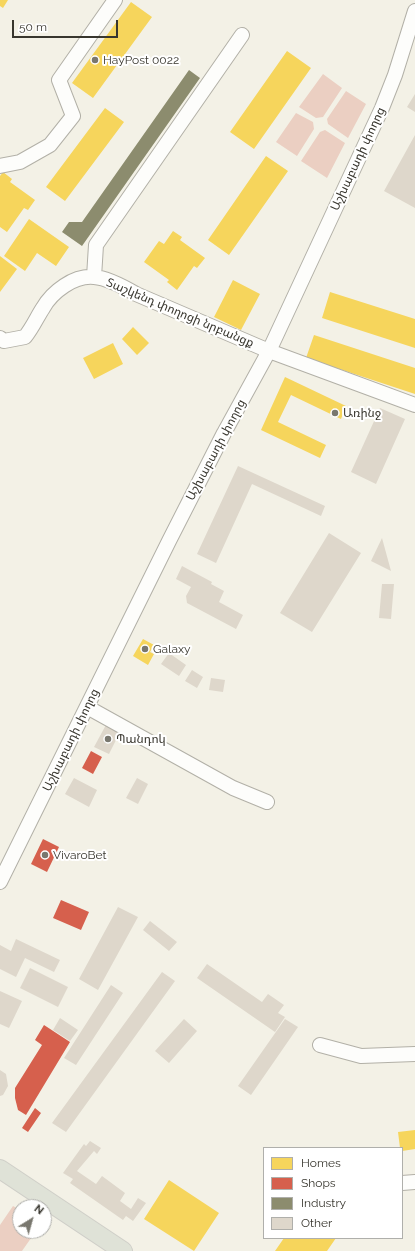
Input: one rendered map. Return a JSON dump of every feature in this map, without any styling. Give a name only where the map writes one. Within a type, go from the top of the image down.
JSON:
[{"type":"main road","points":[[0,1168],[123,1251]]},
{"type":"street","points":[[0,166],[20,162],[50,145],[73,116],[59,80],[115,0]]},
{"type":"street","name":"Աշխաբադի փողոց","points":[[0,882],[206,467],[269,351],[382,108],[395,75],[415,11]]},
{"type":"street","points":[[94,277],[96,245],[242,35]]},
{"type":"street","name":"Տաշկենդ փողոցի նրբանցք","points":[[0,338],[4,341],[25,337],[33,327],[43,307],[56,292],[70,282],[83,278],[94,277],[123,286],[136,294],[269,351],[415,405]]},
{"type":"street","points":[[87,707],[233,788],[267,802]]},
{"type":"street","points":[[320,1045],[361,1056],[415,1054]]},
{"type":"street","points":[[403,1184],[415,1182]]},
{"type":"shaded area","points":[[323,74],[342,88],[323,117],[316,118],[299,107]]},
{"type":"shaded area","points":[[346,91],[366,104],[348,138],[328,124],[327,119]]},
{"type":"shaded area","points":[[296,113],[313,122],[314,129],[297,156],[276,142]]},
{"type":"shaded area","points":[[325,130],[345,143],[327,178],[301,161],[320,132]]},
{"type":"shaded area","points":[[12,1207],[12,1239],[30,1239],[22,1251],[0,1251],[0,1225]]},
{"type":"building: Homes","points":[[0,0],[8,0],[3,8],[0,6]]},
{"type":"building: Homes","points":[[131,2],[152,17],[93,98],[72,83]]},
{"type":"building: Homes","points":[[287,51],[311,68],[254,149],[230,132]]},
{"type":"building: Homes","points":[[105,108],[124,122],[65,201],[46,187]]},
{"type":"building: Homes","points":[[266,156],[288,171],[229,255],[208,240]]},
{"type":"building: Homes","points":[[3,172],[12,179],[10,182],[35,200],[28,210],[24,208],[7,232],[0,227],[0,176]]},
{"type":"building: Homes","points":[[29,219],[69,247],[56,266],[37,253],[25,271],[4,256]]},
{"type":"building: Homes","points":[[173,231],[182,237],[180,240],[205,258],[197,268],[194,266],[177,290],[167,282],[169,280],[144,262],[159,241],[164,244]]},
{"type":"building: Homes","points":[[0,256],[17,269],[0,292]]},
{"type":"building: Homes","points":[[233,280],[260,294],[241,330],[214,317]]},
{"type":"building: Homes","points":[[330,292],[415,319],[415,348],[322,318]]},
{"type":"building: Homes","points":[[133,327],[149,343],[137,355],[122,339]]},
{"type":"building: Homes","points":[[314,335],[415,368],[415,394],[306,358]]},
{"type":"building: Homes","points":[[113,343],[123,364],[94,379],[83,358]]},
{"type":"building: Homes","name":"Առինջ","points":[[285,377],[346,406],[341,419],[291,395],[278,422],[326,445],[320,458],[261,430]]},
{"type":"building: Homes","name":"Galaxy","points":[[143,639],[154,645],[150,652],[154,654],[148,665],[133,656]]},
{"type":"building: Homes","points":[[415,1130],[415,1149],[403,1151],[403,1147],[400,1147],[398,1132]]},
{"type":"building: Homes","points":[[169,1180],[219,1213],[194,1251],[144,1219]]},
{"type":"building: Homes","points":[[283,1239],[335,1239],[327,1251],[275,1251]]},
{"type":"building: Shops","points":[[91,751],[102,757],[93,774],[82,768]]},
{"type":"building: Shops","name":"VivaroBet","points":[[43,839],[59,847],[47,872],[31,864]]},
{"type":"building: Shops","points":[[61,900],[89,912],[81,930],[53,918]]},
{"type":"building: Shops","points":[[44,1025],[70,1042],[26,1115],[18,1110],[15,1098],[15,1088],[42,1045],[35,1040]]},
{"type":"building: Shops","points":[[35,1108],[41,1113],[28,1132],[22,1128]]},
{"type":"building: Industry","points":[[189,70],[200,78],[82,246],[62,232],[69,222],[82,222]]},
{"type":"building: Other","points":[[415,94],[415,112],[407,107]]},
{"type":"building: Other","points":[[415,135],[415,208],[384,191]]},
{"type":"building: Other","points":[[380,408],[405,419],[376,484],[351,472]]},
{"type":"building: Other","points":[[238,466],[325,506],[321,516],[252,484],[216,563],[197,554]]},
{"type":"building: Other","points":[[329,533],[361,553],[312,632],[280,613]]},
{"type":"building: Other","points":[[382,538],[391,571],[371,561]]},
{"type":"building: Other","points":[[182,566],[212,582],[211,584],[224,591],[219,602],[243,615],[236,629],[187,603],[186,596],[191,587],[176,579]]},
{"type":"building: Other","points":[[382,584],[394,584],[391,619],[379,618]]},
{"type":"building: Other","points":[[169,653],[186,665],[179,676],[161,664]]},
{"type":"building: Other","points":[[192,670],[203,677],[197,688],[185,681]]},
{"type":"building: Other","points":[[211,678],[225,680],[223,692],[209,690]]},
{"type":"building: Other","name":"Պանդոկ","points":[[107,723],[121,730],[109,754],[94,747]]},
{"type":"building: Other","points":[[74,778],[97,790],[89,807],[65,794]]},
{"type":"building: Other","points":[[137,778],[148,784],[138,804],[126,798]]},
{"type":"building: Other","points":[[118,907],[138,917],[98,990],[79,979]]},
{"type":"building: Other","points":[[150,921],[177,942],[169,951],[143,930]]},
{"type":"building: Other","points":[[16,939],[60,960],[54,972],[25,958],[16,977],[0,969],[0,945],[11,951]]},
{"type":"building: Other","points":[[207,964],[262,1002],[268,994],[284,1005],[278,1013],[285,1017],[275,1032],[197,978]]},
{"type":"building: Other","points":[[30,968],[68,987],[58,1007],[20,988]]},
{"type":"building: Other","points":[[162,972],[175,981],[66,1132],[52,1123]]},
{"type":"building: Other","points":[[111,985],[123,993],[76,1065],[64,1058]]},
{"type":"building: Other","points":[[0,991],[22,1001],[9,1028],[0,1024]]},
{"type":"building: Other","points":[[60,1018],[78,1030],[70,1041],[53,1030]]},
{"type":"building: Other","points":[[184,1019],[197,1031],[169,1063],[155,1051]]},
{"type":"building: Other","points":[[285,1019],[298,1027],[251,1095],[238,1086]]},
{"type":"building: Other","points":[[0,1070],[6,1074],[8,1086],[3,1095],[0,1096]]},
{"type":"building: Other","points":[[90,1141],[101,1148],[97,1154],[94,1151],[77,1171],[96,1184],[102,1176],[125,1193],[120,1201],[131,1209],[138,1198],[146,1203],[133,1221],[126,1216],[123,1220],[70,1183],[73,1179],[63,1173],[84,1144],[86,1146]]},
{"type":"place","name":"HayPost 0022","points":[[95,60]]},
{"type":"place","name":"Առինջ","points":[[335,413]]},
{"type":"place","name":"Galaxy","points":[[145,649]]},
{"type":"place","name":"Պանդոկ","points":[[108,739]]},
{"type":"place","name":"VivaroBet","points":[[45,855]]}]
